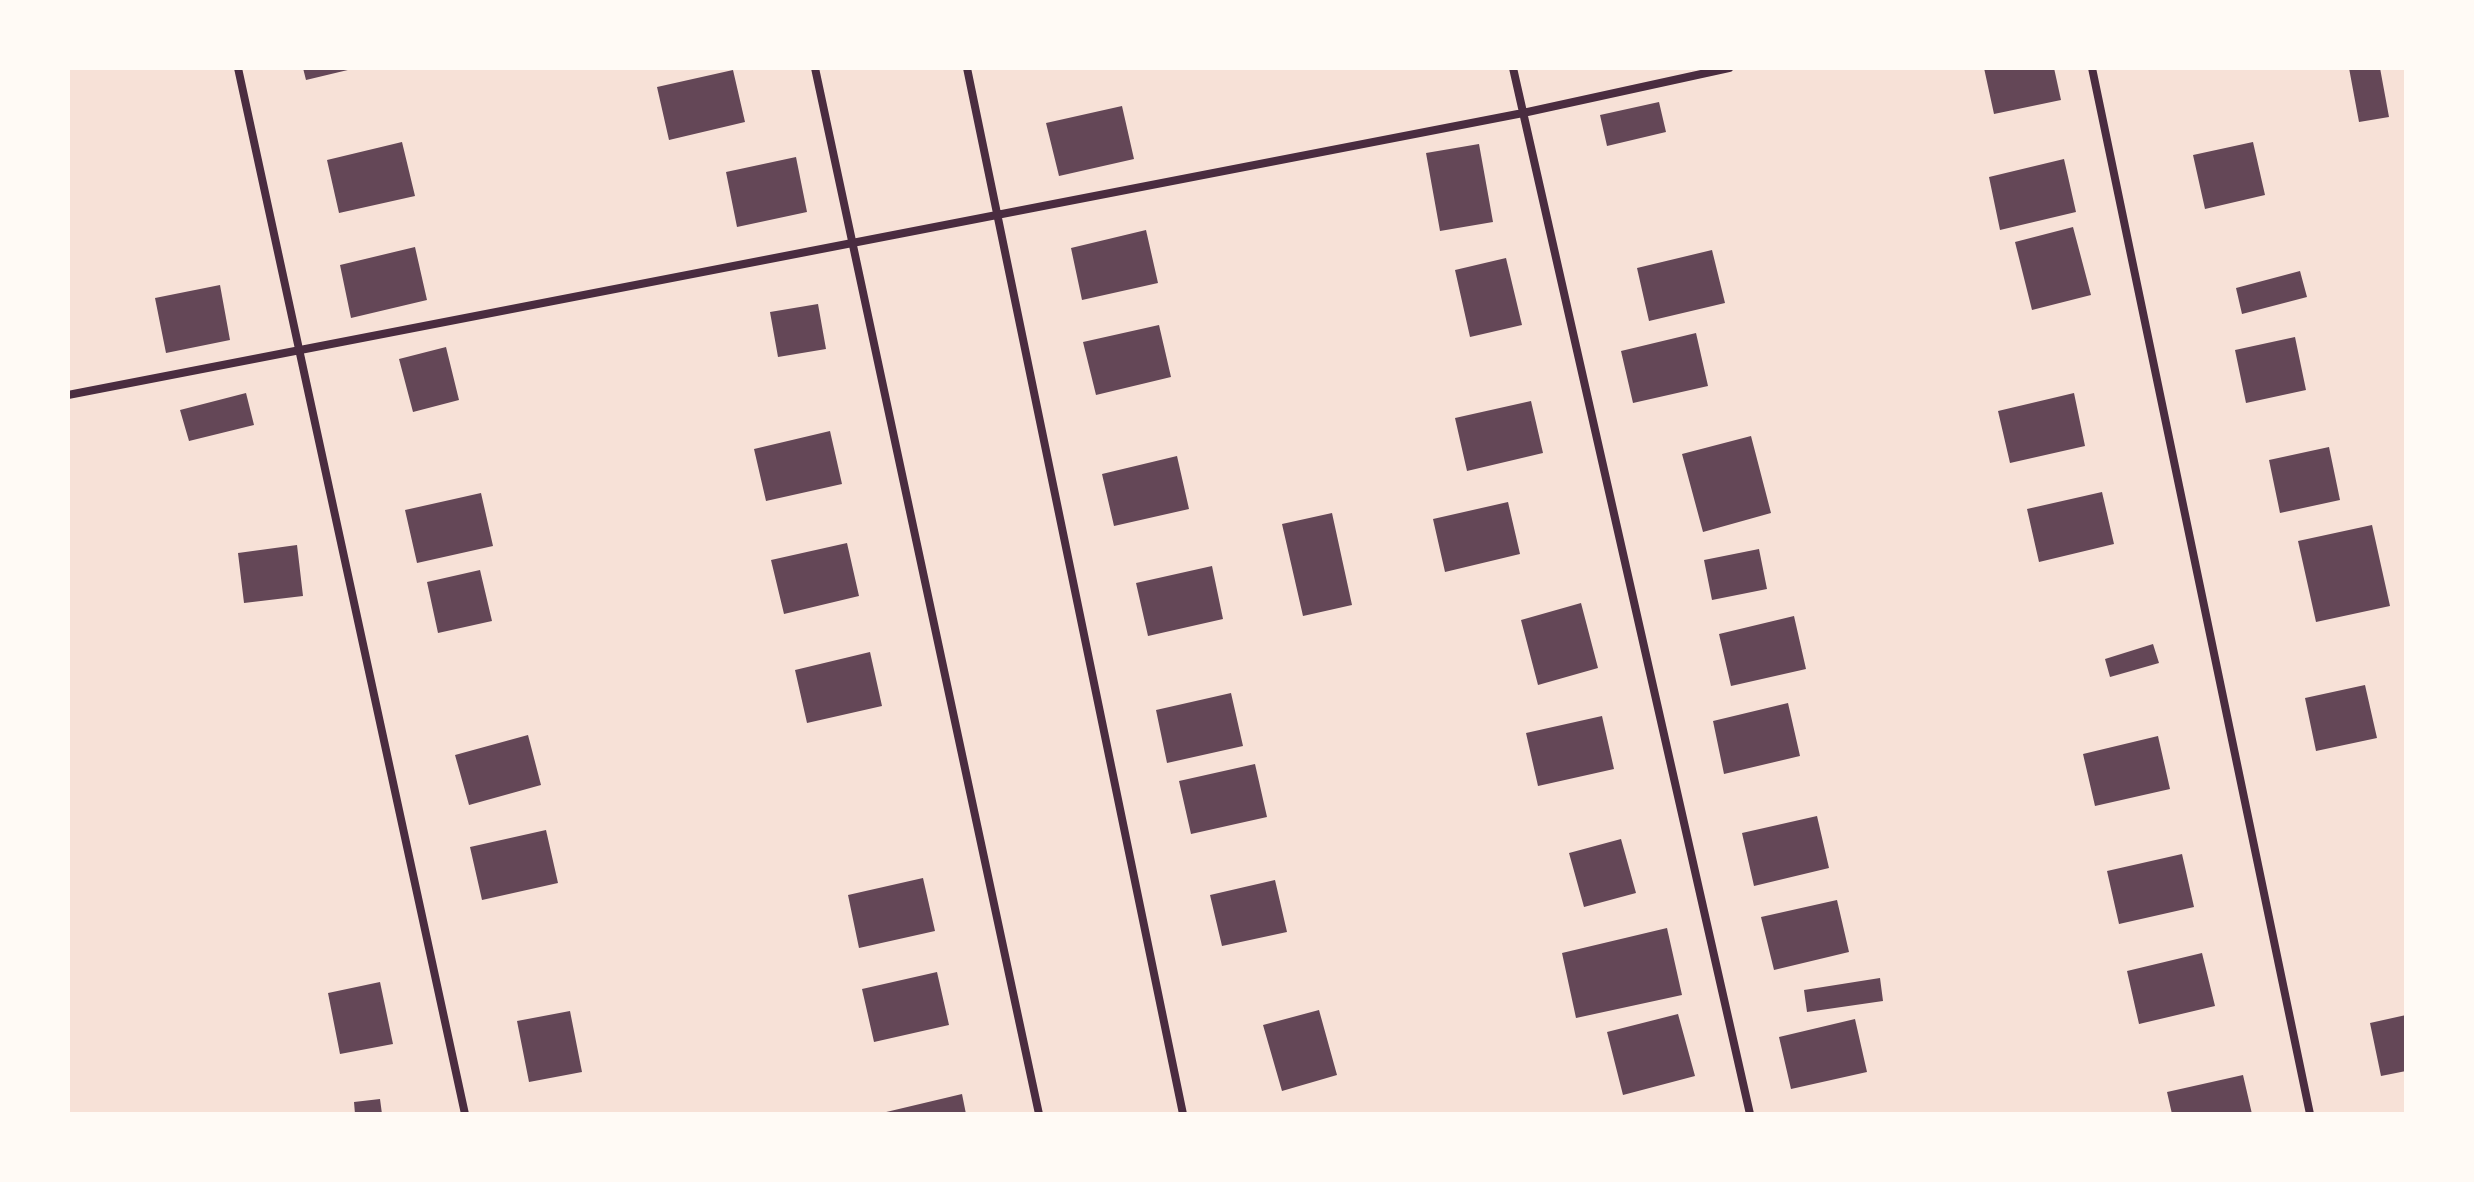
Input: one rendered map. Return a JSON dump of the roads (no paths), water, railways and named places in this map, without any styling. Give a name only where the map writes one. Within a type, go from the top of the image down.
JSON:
[{"type":"street","points":[[238,68],[465,1114]]},
{"type":"street","points":[[815,68],[1039,1114]]},
{"type":"street","points":[[967,68],[1183,1114]]},
{"type":"street","points":[[1513,68],[1750,1114]]},
{"type":"street","points":[[68,395],[1523,113],[1729,68]]},
{"type":"street","points":[[2092,68],[2310,1114]]}]
